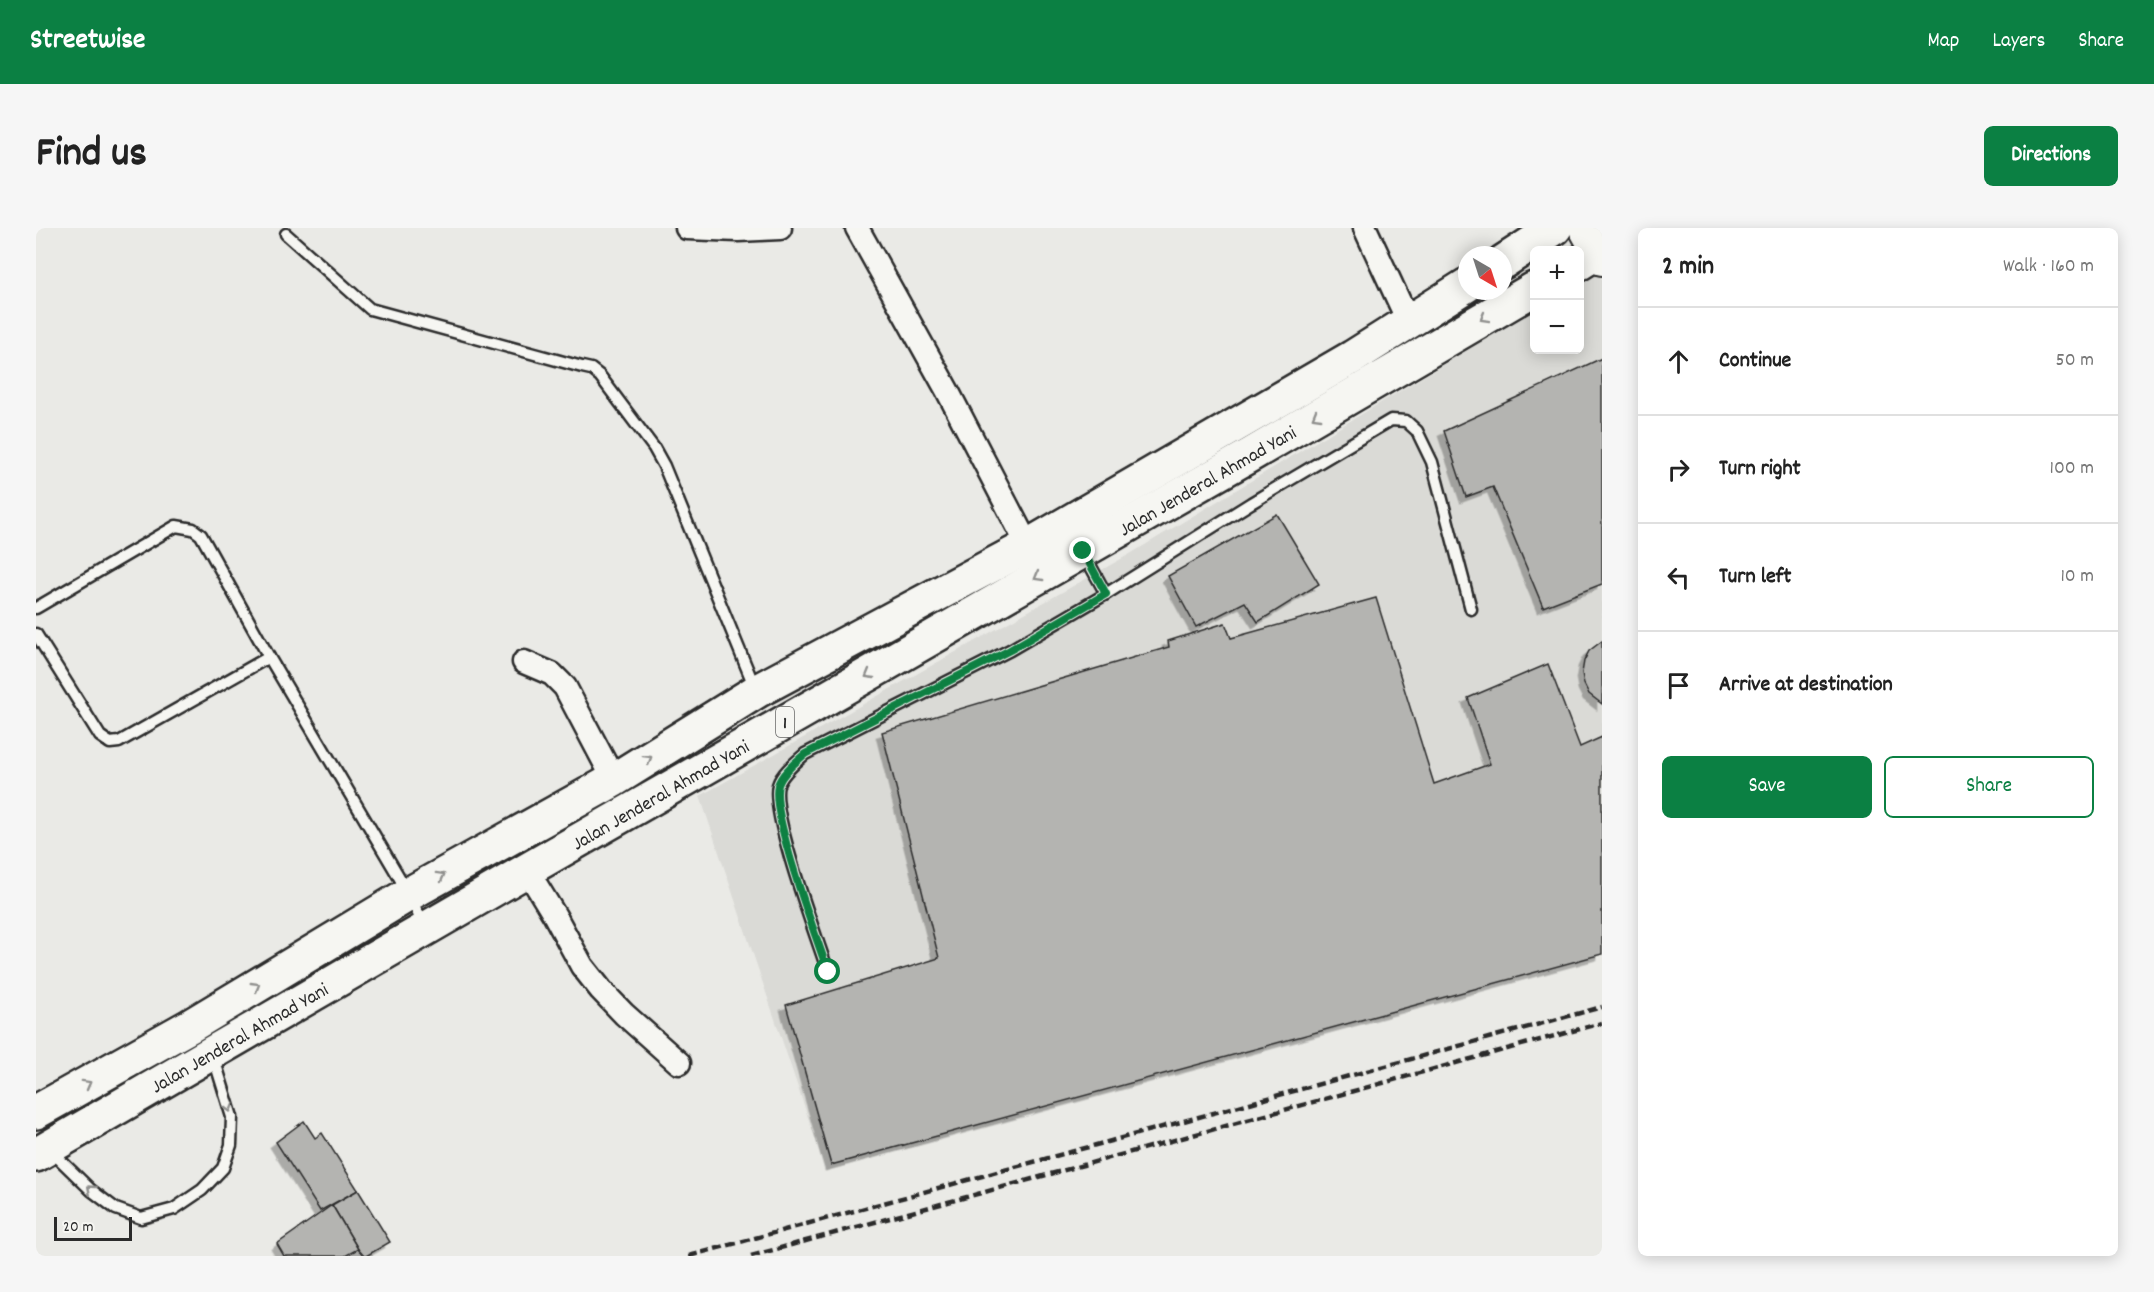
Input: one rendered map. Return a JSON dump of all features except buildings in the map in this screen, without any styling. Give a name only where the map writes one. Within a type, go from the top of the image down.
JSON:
[{"type":"highway","points":[[1512,256],[1555,228]]},
{"type":"highway","name":"Jalan Jenderal Ahmad Yani","points":[[42,1152],[527,870],[1074,537],[1277,402],[1458,291]]},
{"type":"highway","name":"Jalan Jenderal Ahmad Yani","points":[[36,1112],[190,1026],[409,894],[614,780],[757,691],[1028,546],[1074,537],[1530,291]]},
{"type":"street","points":[[687,228],[738,230],[780,228]]},
{"type":"street","points":[[857,228],[947,390],[1028,546]]},
{"type":"street","points":[[1365,228],[1409,323]]},
{"type":"street","points":[[524,662],[552,674],[565,687],[614,780]]},
{"type":"street","points":[[527,870],[588,974],[624,1014],[679,1063]]},
{"type":"lane","points":[[286,234],[370,309],[591,369],[600,376],[654,448],[664,466],[757,691]]},
{"type":"lane","points":[[828,972],[796,875],[777,803],[778,784],[790,768],[805,754],[1010,650],[1391,420],[1406,421],[1417,431],[1432,462],[1471,609]]},
{"type":"lane","points":[[36,608],[176,526],[187,527],[201,535],[269,657],[409,894],[426,930]]},
{"type":"lane","points":[[1074,537],[1106,594]]},
{"type":"lane","points":[[36,634],[100,736],[110,744],[118,742],[269,657]]},
{"type":"lane","points":[[42,1152],[116,1209],[141,1218],[174,1209],[202,1190],[223,1168],[231,1144],[232,1117],[212,1052]]},
{"type":"shaded area","points":[[1598,271],[1602,280],[1602,955],[826,1171],[700,796],[1130,554],[1530,312],[1530,354],[1584,354],[1584,280]]},
{"type":"railway","points":[[689,1256],[1602,1007]]},
{"type":"railway","points":[[751,1256],[1602,1023]]},
{"type":"route","points":[[828,972],[796,875],[777,803],[778,784],[805,754],[1010,650],[1106,594],[1083,551]]}]
